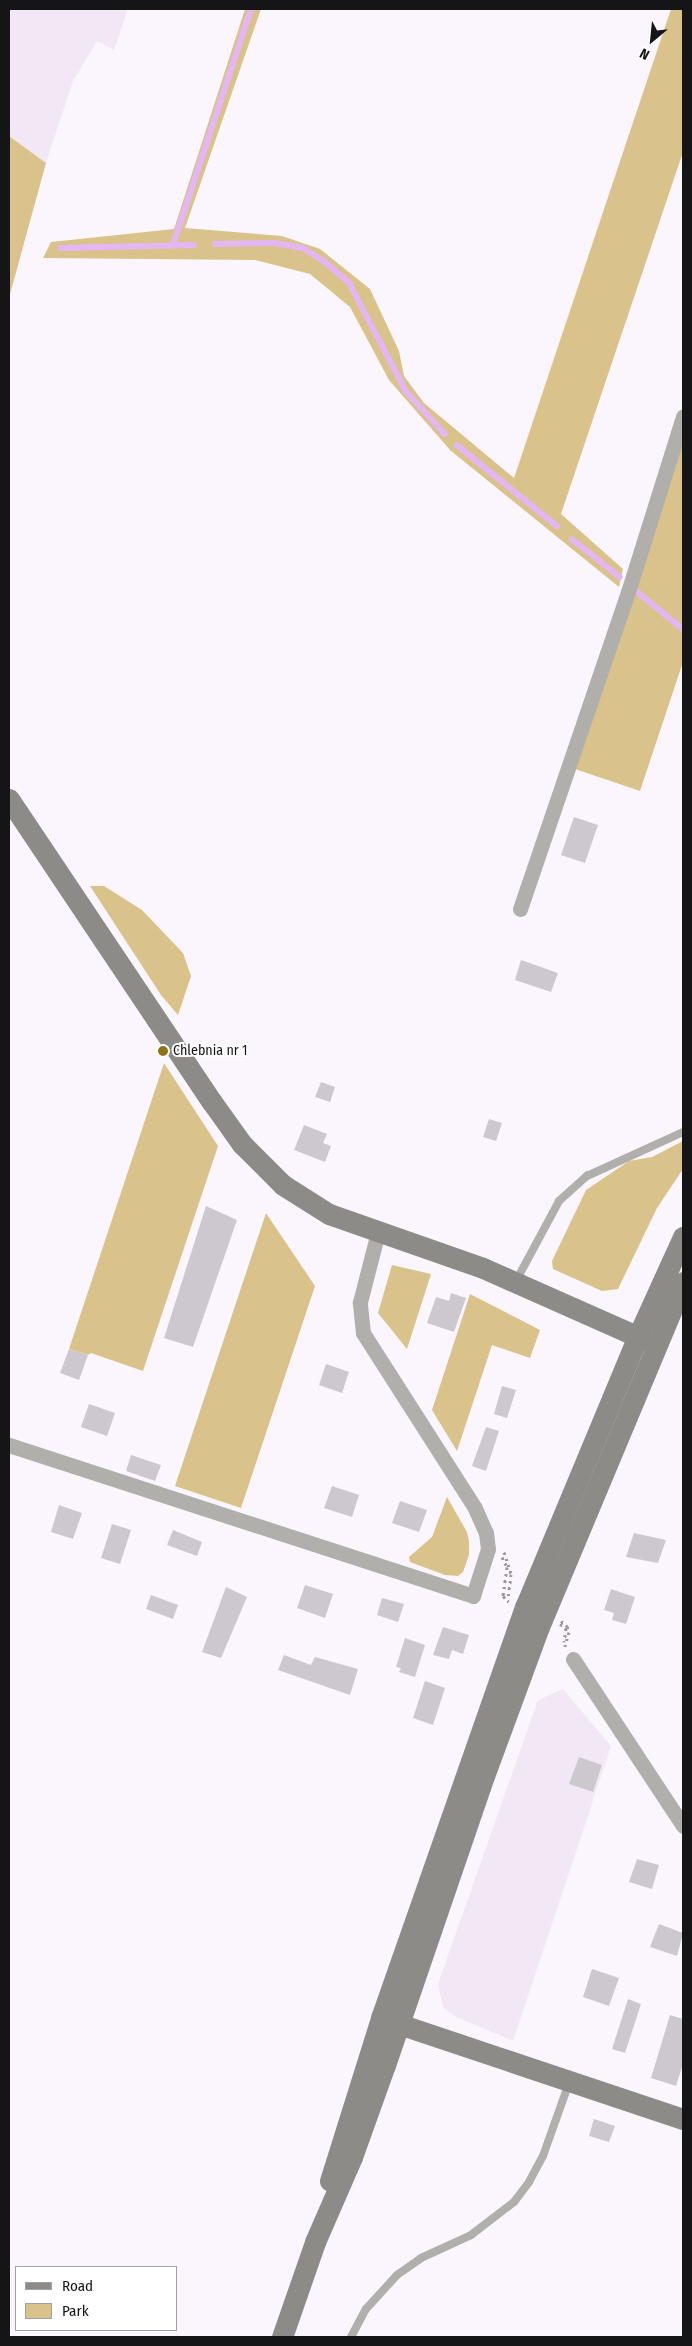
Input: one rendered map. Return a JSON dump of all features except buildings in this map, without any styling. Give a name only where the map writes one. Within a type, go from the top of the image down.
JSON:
[{"type":"main road","points":[[9,799],[242,1144],[270,1173],[307,1201],[329,1214],[378,1232],[420,1244],[516,1281],[646,1340]]},
{"type":"main road","points":[[282,2337],[315,2242],[352,2157],[390,2021],[529,1599],[646,1340],[683,1237]]},
{"type":"main road","points":[[646,1340],[683,1282]]},
{"type":"main road","points":[[390,2021],[683,2119]]},
{"type":"street","points":[[520,909],[628,592],[683,416]]},
{"type":"street","points":[[9,1445],[473,1596],[487,1544],[475,1508],[363,1333],[360,1302],[378,1232]]},
{"type":"street","points":[[576,1663],[683,1826]]},
{"type":"lane","points":[[516,1281],[559,1201],[588,1176],[683,1132]]},
{"type":"lane","points":[[351,2337],[366,2309],[396,2275],[421,2258],[471,2235],[514,2202],[529,2182],[542,2156],[570,2081]]},
{"type":"path","points":[[487,1544],[503,1550],[511,1574],[508,1596],[514,1600]]},
{"type":"path","points":[[487,1544],[498,1551],[507,1567],[503,1596],[518,1606]]},
{"type":"path","points":[[555,1619],[566,1628],[562,1654],[567,1662],[576,1663]]},
{"type":"shaded area","points":[[9,9],[128,9],[114,50],[97,41],[73,81],[46,163],[9,136]]},
{"type":"shaded area","points":[[563,1689],[611,1746],[513,2041],[456,2017],[443,2007],[438,1984],[538,1700]]},
{"type":"green space","points":[[245,9],[261,9],[185,228],[282,236],[320,249],[370,289],[399,351],[404,376],[424,403],[514,478],[671,9],[683,9],[683,152],[561,514],[623,569],[619,587],[450,450],[389,380],[350,307],[310,274],[255,260],[43,258],[51,242],[174,229]]},
{"type":"green space","points":[[9,136],[46,163],[9,298]]},
{"type":"green space","points":[[683,432],[683,662],[640,791],[572,768]]},
{"type":"green space","points":[[90,886],[104,886],[142,910],[183,953],[191,976],[178,1015],[161,995]]},
{"type":"green space","points":[[164,1063],[218,1146],[143,1371],[91,1353],[88,1355],[69,1349]]},
{"type":"green space","points":[[683,1141],[683,1169],[657,1208],[618,1289],[602,1291],[553,1269],[552,1261],[586,1190],[629,1161],[652,1157]]},
{"type":"green space","points":[[266,1213],[315,1286],[241,1508],[175,1486]]},
{"type":"green space","points":[[392,1265],[431,1274],[407,1349],[378,1313]]},
{"type":"green space","points":[[470,1294],[540,1330],[530,1358],[492,1345],[457,1451],[432,1410]]},
{"type":"green space","points":[[447,1497],[467,1532],[469,1541],[469,1555],[463,1572],[458,1576],[445,1575],[410,1562],[409,1557],[432,1537]]},
{"type":"waterway","points":[[173,245],[251,9]]},
{"type":"waterway","points":[[215,244],[275,243],[303,248],[325,262],[349,282],[406,391],[445,434]]},
{"type":"waterway","points":[[61,248],[194,245]]},
{"type":"waterway","points":[[457,445],[557,526]]},
{"type":"waterway","points":[[572,539],[620,577]]},
{"type":"waterway","points":[[635,590],[683,629]]},
{"type":"place","name":"Chlebnia nr 1","points":[[163,1051]]}]
